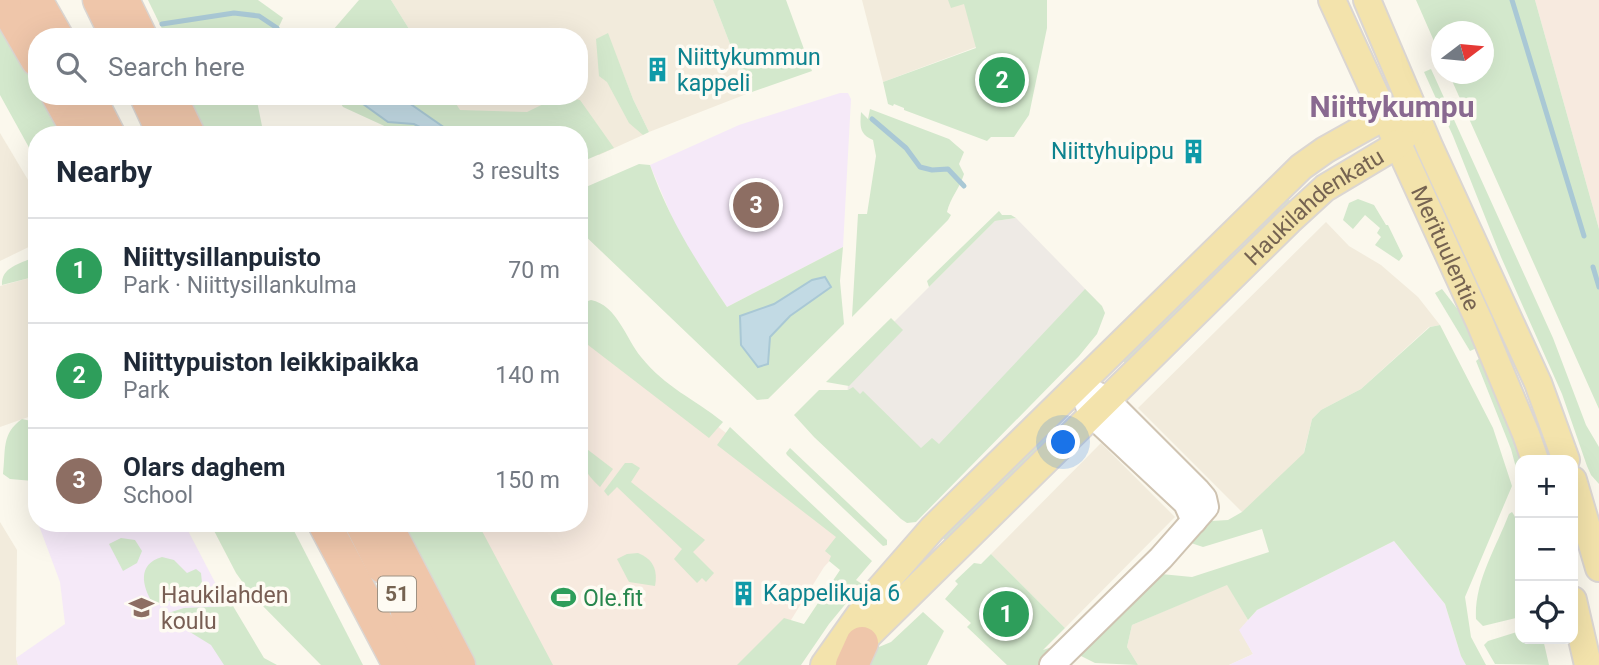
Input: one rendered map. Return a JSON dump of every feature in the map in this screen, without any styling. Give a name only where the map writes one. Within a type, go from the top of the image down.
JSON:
[{"type":"highway","points":[[2,0],[28,45]]},
{"type":"highway","points":[[36,0],[52,28]]},
{"type":"highway","points":[[61,0],[75,28]]},
{"type":"highway","points":[[99,0],[113,28]]},
{"type":"highway","points":[[123,0],[137,28]]},
{"type":"highway","points":[[63,105],[75,126]]},
{"type":"highway","points":[[94,105],[104,126]]},
{"type":"highway","points":[[113,105],[124,126]]},
{"type":"highway","points":[[150,105],[160,126]]},
{"type":"highway","points":[[174,105],[185,126]]},
{"type":"highway","name":"51","points":[[326,532],[399,665]]},
{"type":"highway","name":"51","points":[[366,532],[433,665]]},
{"type":"highway","points":[[390,532],[459,665]]},
{"type":"main road","name":"Merituulentie","points":[[1332,0],[1480,323],[1533,455]]},
{"type":"main road","name":"Merituulentie","points":[[1367,0],[1538,383],[1564,455]]},
{"type":"main road","name":"Haukilahdenkatu","points":[[836,665],[857,654],[880,607],[932,529],[1301,167],[1325,150],[1384,117],[1418,119]]},
{"type":"main road","name":"Haukilahdenkatu","points":[[824,665],[832,652],[880,607],[954,551],[1098,407],[1325,188],[1397,145],[1418,119]]},
{"type":"main road","points":[[1578,496],[1599,568]]},
{"type":"main road","points":[[1578,622],[1588,665]]},
{"type":"street","points":[[1052,665],[1161,558],[1200,514],[1186,503],[1079,385]]},
{"type":"shaded area","points":[[391,0],[713,0],[749,93],[649,132],[607,33],[604,57],[643,135],[599,155],[588,151],[588,126],[536,126],[459,110],[456,105],[588,105],[588,28],[408,28]]},
{"type":"shaded area","points":[[862,0],[1023,0],[984,44],[883,82]]},
{"type":"shaded area","points":[[1535,0],[1599,0],[1599,229]]},
{"type":"shaded area","points":[[840,93],[848,93],[851,99],[843,247],[727,307],[676,227],[650,165],[739,125]]},
{"type":"shaded area","points":[[0,133],[28,180],[28,247],[0,261]]},
{"type":"shaded area","points":[[1016,218],[1096,300],[917,483],[846,415],[849,367],[995,221]]},
{"type":"shaded area","points":[[1326,222],[1349,246],[1381,265],[1418,297],[1440,325],[1429,327],[1361,389],[1321,410],[1312,419],[1304,452],[1306,456],[1246,516],[1138,408]]},
{"type":"shaded area","points":[[28,278],[28,417],[0,427],[0,286]]},
{"type":"shaded area","points":[[588,331],[726,433],[847,542],[824,567],[763,665],[535,665],[467,532],[588,532]]},
{"type":"shaded area","points":[[1101,443],[1175,517],[1065,628],[991,554]]},
{"type":"shaded area","points":[[0,522],[17,550],[18,665],[0,665]]},
{"type":"shaded area","name":"Haukilahden koulu","points":[[41,532],[189,532],[220,592],[217,637],[234,665],[18,665],[16,658],[65,624],[60,582]]},
{"type":"shaded area","points":[[1394,541],[1445,604],[1466,665],[1229,665],[1253,654],[1239,630],[1257,610]]},
{"type":"shaded area","points":[[1227,584],[1248,620],[1240,630],[1253,654],[1229,665],[1138,665],[1127,647],[1132,625]]},
{"type":"green space","points":[[148,0],[258,0],[283,18],[278,28],[162,28]]},
{"type":"green space","points":[[359,0],[391,0],[408,28],[335,28]]},
{"type":"green space","points":[[713,0],[786,0],[812,71],[749,93]]},
{"type":"green space","points":[[948,0],[1047,0],[1047,28],[1029,115],[1014,137],[991,137],[987,141],[894,104],[888,104],[883,82],[976,48],[964,4],[951,8]]},
{"type":"green space","points":[[1416,0],[1535,0],[1599,229],[1599,409],[1453,84],[1494,84],[1494,21],[1431,21],[1431,34]]},
{"type":"green space","points":[[0,16],[28,64],[28,105],[51,105],[63,126],[28,126],[28,146],[0,95]]},
{"type":"green space","points":[[608,33],[633,99],[649,132],[643,135],[629,123],[607,82],[599,76],[596,39]]},
{"type":"green space","points":[[1431,69],[1431,84],[1438,84],[1553,338],[1586,425],[1599,447],[1599,484],[1587,466],[1562,394],[1501,257],[1453,136],[1424,72]]},
{"type":"green space","points":[[189,105],[258,105],[262,126],[203,126],[193,115]]},
{"type":"green space","points":[[342,105],[457,105],[460,110],[527,112],[541,105],[584,105],[614,148],[588,159],[588,126],[384,126]]},
{"type":"green space","points":[[870,109],[949,139],[964,152],[959,164],[964,174],[948,207],[947,212],[951,215],[948,220],[852,317],[858,214],[867,214],[876,156],[873,140],[865,135],[861,125],[861,112],[868,119]]},
{"type":"green space","points":[[639,164],[650,165],[665,203],[704,273],[727,307],[843,247],[840,281],[844,324],[768,399],[757,400],[588,239],[588,186]]},
{"type":"green space","points":[[1286,196],[1291,202],[1127,365],[1122,360]]},
{"type":"green space","points":[[1358,199],[1374,205],[1388,225],[1403,256],[1399,261],[1375,245],[1381,237],[1377,233],[1380,228],[1365,215],[1353,229],[1343,220],[1349,203]]},
{"type":"green space","points":[[999,211],[1002,215],[1016,218],[995,221],[929,287],[927,281]]},
{"type":"green space","points":[[28,259],[28,278],[2,285],[5,274]]},
{"type":"green space","points":[[1085,289],[1102,306],[1105,313],[1097,334],[1079,356],[916,522],[907,523],[901,519],[794,415],[819,390],[848,390],[853,387],[860,394],[863,391],[921,448],[932,438],[939,444]]},
{"type":"green space","points":[[1442,289],[1466,320],[1479,347],[1470,351],[1435,293]]},
{"type":"green space","points":[[588,301],[608,308],[641,357],[660,377],[723,422],[709,438],[588,345]]},
{"type":"green space","points":[[891,318],[903,330],[849,386],[826,382]]},
{"type":"green space","points":[[1440,325],[1493,428],[1512,486],[1465,597],[1471,637],[1486,665],[1466,665],[1445,604],[1394,541],[1257,610],[1248,620],[1227,585],[1132,625],[1127,647],[1138,665],[1095,663],[1077,654],[1161,574],[1192,577],[1269,552],[1262,529],[1203,547],[1191,543],[1211,521],[1228,520],[1242,512],[1304,453],[1312,419],[1321,410],[1361,389],[1430,327]]},
{"type":"green space","points":[[1481,357],[1522,455],[1515,455],[1515,464],[1511,449],[1476,361]]},
{"type":"green space","points":[[22,419],[28,420],[28,481],[10,479],[3,474],[8,437]]},
{"type":"green space","points":[[1048,425],[1058,434],[948,543],[939,534]]},
{"type":"green space","points":[[730,427],[872,561],[856,580],[862,584],[829,624],[801,665],[737,665],[784,618],[804,624],[840,570],[829,561],[831,556],[825,551],[836,537],[717,445]]},
{"type":"green space","points":[[790,448],[887,540],[887,545],[883,546],[787,455]]},
{"type":"green space","points":[[588,450],[613,469],[600,487],[590,477]]},
{"type":"green space","points":[[625,463],[632,463],[640,468],[631,482],[705,540],[693,552],[714,573],[706,582],[702,578],[697,583],[674,559],[682,549],[617,487],[608,496],[604,491]]},
{"type":"green space","points":[[1512,512],[1515,517],[1515,618],[1483,626],[1476,619],[1478,592]]},
{"type":"green space","points":[[215,532],[295,532],[363,665],[321,665],[251,594],[236,573]]},
{"type":"green space","points":[[403,532],[483,532],[553,665],[469,665]]},
{"type":"green space","points":[[121,538],[135,540],[142,551],[137,563],[123,571],[109,544]]},
{"type":"green space","points":[[638,553],[647,558],[653,566],[655,586],[629,582],[617,559]]},
{"type":"green space","points":[[991,554],[1065,628],[1043,650],[1052,647],[1055,650],[1039,665],[1007,665],[967,627],[971,623],[945,599],[958,584],[955,581],[974,563],[981,564]]},
{"type":"green space","points":[[162,557],[174,560],[187,573],[196,569],[201,573],[202,583],[180,598],[153,604],[144,583],[145,570],[154,560]]},
{"type":"green space","points":[[233,606],[264,658],[277,665],[224,665],[211,645],[162,618],[165,614],[184,608]]},
{"type":"green space","points":[[923,612],[944,631],[927,665],[862,665],[874,649],[891,642]]},
{"type":"green space","points":[[1515,633],[1515,644],[1544,644],[1549,665],[1495,664],[1484,645],[1488,641]]},
{"type":"water","points":[[364,105],[412,105],[442,126],[418,126],[388,122]]},
{"type":"water","points":[[825,277],[831,287],[790,316],[770,337],[768,364],[758,367],[741,345],[740,316],[774,304],[812,280]]},
{"type":"waterway","points":[[1512,0],[1584,236]]},
{"type":"waterway","points":[[162,24],[234,13],[259,16],[277,28]]},
{"type":"waterway","points":[[872,119],[906,148],[920,167],[932,170],[948,169],[964,186]]},
{"type":"waterway","points":[[1593,267],[1599,287]]},
{"type":"place","name":"Niittykummun kappeli","points":[[657,70]]},
{"type":"place","name":"Niittypuiston leikkipaikka","points":[[1002,80]]},
{"type":"place","name":"Niittyhuippu","points":[[1194,151]]},
{"type":"place","name":"Olars daghem","points":[[756,205]]},
{"type":"place","name":"Kappelikuja 6","points":[[743,593]]},
{"type":"place","name":"Ole.fit","points":[[563,598]]},
{"type":"place","name":"Haukilahden koulu","points":[[141,608]]},
{"type":"place","name":"Niittysillanpuisto","points":[[1006,614]]},
{"type":"district","name":"Niittykumpu","points":[[1392,107]]}]
